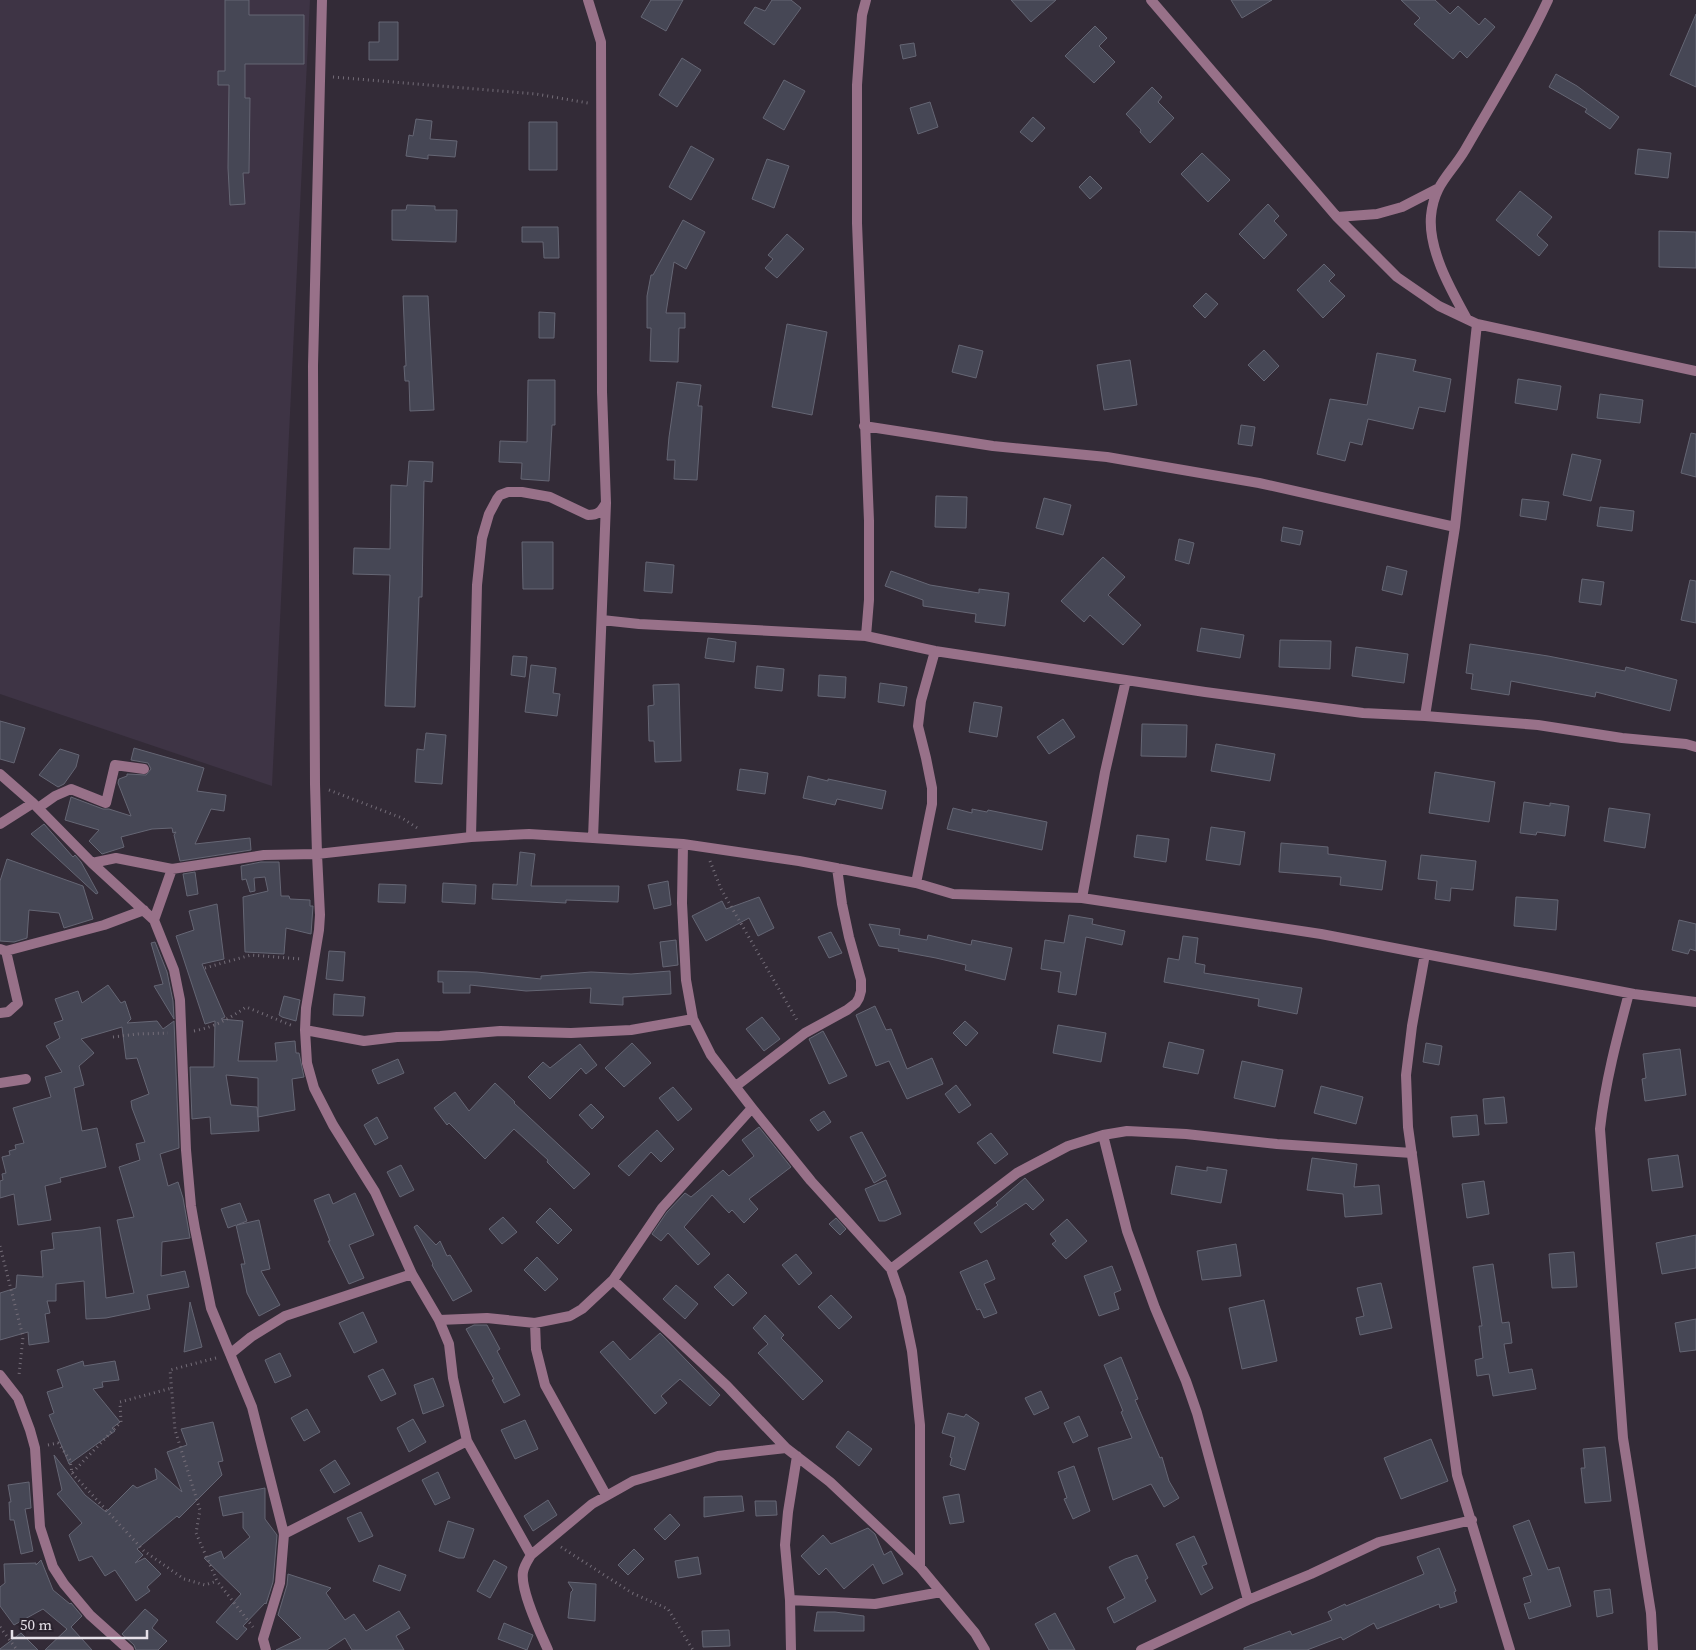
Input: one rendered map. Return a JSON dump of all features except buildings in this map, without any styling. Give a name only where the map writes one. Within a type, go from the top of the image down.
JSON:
[{"type":"street","points":[[322,0],[313,366],[315,784],[320,915],[306,1008],[307,1063],[314,1088],[332,1125],[375,1192],[412,1274],[439,1320],[448,1344],[453,1378],[467,1441],[531,1555]]},
{"type":"street","points":[[588,0],[601,42],[602,382],[606,502],[593,838]]},
{"type":"street","points":[[866,0],[862,15],[857,105],[856,223],[869,531],[869,600],[866,636]]},
{"type":"street","points":[[1151,0],[1337,218],[1397,277],[1439,306],[1477,324],[1696,371]]},
{"type":"street","points":[[1467,319],[1448,283],[1432,235],[1431,216],[1437,189],[1463,153],[1505,81],[1548,0]]},
{"type":"street","points":[[1337,218],[1377,214],[1402,207],[1437,189]]},
{"type":"street","points":[[1425,716],[1455,527],[1477,324]]},
{"type":"street","points":[[864,426],[993,446],[1107,457],[1259,483],[1455,527]]},
{"type":"street","points":[[471,837],[477,585],[482,538],[489,514],[496,498],[508,492],[522,492],[550,497],[588,515],[600,512],[606,502]]},
{"type":"street","points":[[602,620],[638,624],[866,636],[935,651],[1363,713],[1425,716],[1538,726],[1622,738],[1686,744],[1696,747]]},
{"type":"street","points":[[916,883],[932,804],[932,788],[918,726],[921,701],[935,651]]},
{"type":"street","points":[[1082,898],[1105,772],[1126,680]]},
{"type":"street","points":[[0,824],[71,789],[106,803],[115,765],[144,769]]},
{"type":"street","points":[[0,774],[36,806],[92,863],[154,920],[177,980],[183,1033],[183,1091],[191,1206],[211,1308],[252,1407],[284,1534],[280,1583],[263,1639],[266,1650]]},
{"type":"street","points":[[92,863],[116,858],[172,869],[264,856],[317,854],[431,843],[471,837],[529,834],[683,844],[837,868],[916,883],[953,894],[1082,898],[1321,934],[1629,993],[1696,1002]]},
{"type":"street","points":[[683,844],[682,903],[685,971],[693,1019],[711,1055],[752,1108],[811,1180],[891,1269],[901,1298],[917,1382],[920,1425],[920,1567]]},
{"type":"street","points":[[736,1086],[805,1033],[856,1003],[861,991],[861,980],[849,937],[837,868]]},
{"type":"street","points":[[154,920],[172,869]]},
{"type":"street","points":[[0,1013],[8,1012],[18,1003],[3,950],[104,925],[144,910]]},
{"type":"street","points":[[1425,954],[1412,1026],[1406,1075],[1408,1127],[1457,1475],[1510,1650]]},
{"type":"street","points":[[1629,993],[1612,1058],[1603,1102],[1600,1129],[1622,1438],[1651,1613],[1653,1650]]},
{"type":"street","points":[[305,1030],[364,1041],[397,1037],[440,1036],[500,1031],[571,1033],[632,1030],[693,1019]]},
{"type":"street","points":[[0,1083],[26,1079]]},
{"type":"street","points":[[439,1320],[487,1318],[535,1323],[570,1316],[582,1309],[613,1280],[662,1208],[752,1108]]},
{"type":"street","points":[[891,1269],[1017,1173],[1068,1146],[1103,1136],[1128,1131],[1186,1134],[1277,1144],[1412,1153]]},
{"type":"street","points":[[1103,1136],[1127,1231],[1155,1308],[1186,1381],[1197,1413],[1248,1600]]},
{"type":"street","points":[[230,1354],[251,1337],[286,1316],[412,1274]]},
{"type":"street","points":[[613,1280],[727,1386],[786,1448],[830,1482],[920,1567],[975,1633],[985,1650]]},
{"type":"street","points":[[535,1323],[536,1349],[545,1385],[606,1495]]},
{"type":"street","points":[[0,1375],[18,1398],[35,1448],[40,1527],[53,1567],[64,1584],[90,1614],[129,1650]]},
{"type":"street","points":[[284,1534],[467,1441]]},
{"type":"street","points":[[548,1650],[529,1606],[524,1581],[523,1572],[531,1555],[592,1504],[633,1482],[718,1456],[786,1448]]},
{"type":"street","points":[[791,1650],[790,1600],[785,1545],[797,1456]]},
{"type":"street","points":[[1141,1650],[1379,1542],[1472,1520]]},
{"type":"street","points":[[790,1600],[875,1604],[941,1592]]},
{"type":"path","points":[[320,76],[536,94],[601,105]]},
{"type":"path","points":[[315,784],[402,818],[416,826],[431,843]]},
{"type":"path","points":[[704,847],[721,889],[805,1033]]},
{"type":"path","points":[[205,968],[251,955],[314,960]]},
{"type":"path","points":[[114,1036],[183,1033],[204,1029],[226,1021],[246,1007],[305,1030]]},
{"type":"path","points":[[0,1246],[23,1336],[18,1398]]},
{"type":"path","points":[[230,1354],[170,1370],[175,1430],[200,1510],[196,1533],[217,1582],[263,1639]]},
{"type":"path","points":[[72,1473],[121,1422],[120,1402],[172,1388]]},
{"type":"path","points":[[35,1448],[58,1442],[70,1460],[72,1473],[144,1551],[184,1579],[204,1585],[217,1582]]},
{"type":"path","points":[[550,1540],[632,1593],[668,1609],[692,1650]]},
{"type":"path","points":[[0,1627],[17,1650]]},
{"type":"shaded area","points":[[0,0],[310,0],[272,786],[0,694]]}]
